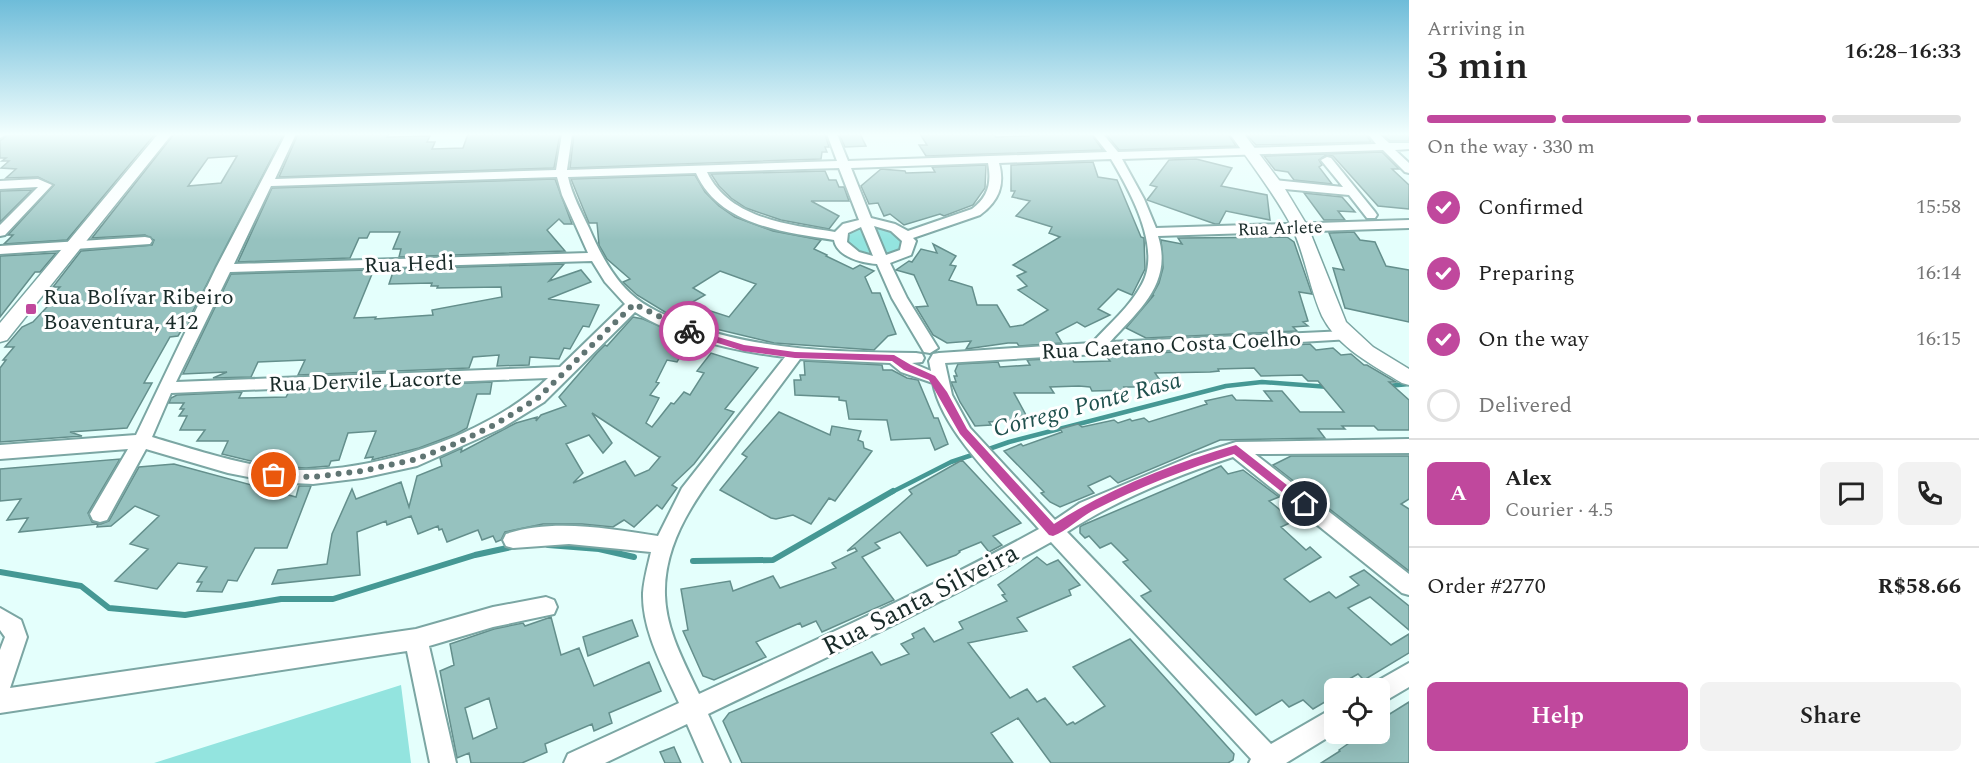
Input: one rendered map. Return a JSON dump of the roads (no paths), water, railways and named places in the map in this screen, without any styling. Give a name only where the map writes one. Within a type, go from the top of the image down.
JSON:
[{"type":"main road","points":[[0,336],[135,170]]},
{"type":"main road","points":[[1263,170],[1299,227],[1332,316],[1346,336],[1409,378]]},
{"type":"street","points":[[100,514],[142,441],[223,268],[274,170]]},
{"type":"street","points":[[561,174],[562,170]]},
{"type":"street","points":[[267,183],[683,170]]},
{"type":"street","points":[[700,170],[706,183],[717,197],[733,208],[783,226],[839,237]]},
{"type":"street","points":[[846,170],[882,260],[929,353],[944,395]]},
{"type":"street","points":[[906,236],[976,212],[985,206],[992,199],[996,189],[995,170]]},
{"type":"street","points":[[1097,347],[1148,285],[1156,269],[1151,232],[1123,170]]},
{"type":"street","points":[[1335,170],[1371,215]]},
{"type":"street","name":"Rua Caetano Costa Coelho","points":[[561,174],[595,257],[609,279],[634,304],[664,321],[743,348],[795,355],[894,358],[929,353],[1346,336]]},
{"type":"street","points":[[0,185],[38,183],[46,185],[0,232]]},
{"type":"street","points":[[1274,184],[1352,192]]},
{"type":"street","points":[[867,222],[893,227],[906,236],[909,241],[906,252],[892,259],[882,260],[860,257],[851,253],[840,243],[839,237],[848,226],[867,222]]},
{"type":"street","name":"Rua Arlete","points":[[1151,232],[1409,224]]},
{"type":"street","points":[[0,250],[145,242]]},
{"type":"street","name":"Rua Hedi","points":[[223,268],[595,257]]},
{"type":"street","points":[[0,452],[142,441],[228,466],[274,475],[313,477],[362,471],[417,459],[496,424],[538,398],[634,304]]},
{"type":"street","points":[[929,353],[932,378],[964,432],[993,467],[1267,762],[1324,726]]},
{"type":"street","points":[[717,763],[662,638],[656,614],[654,593],[663,545],[689,493],[795,355]]},
{"type":"street","points":[[894,358],[907,368],[932,378]]},
{"type":"street","name":"Rua Dervile Lacorte","points":[[165,388],[566,372]]},
{"type":"street","name":"Rua Santa Silveira","points":[[577,763],[891,616],[1053,531],[1086,509],[1198,461],[1236,449],[1409,446]]},
{"type":"street","points":[[1236,449],[1409,585]]},
{"type":"street","points":[[513,540],[556,534],[608,537],[663,545]]},
{"type":"street","points":[[0,701],[416,639],[517,611],[546,607]]},
{"type":"street","points":[[0,618],[13,627],[16,637],[0,683]]},
{"type":"street","points":[[416,639],[443,763]]},
{"type":"street","points":[[1390,686],[1409,674]]},
{"type":"waterway","name":"Córrego Ponte Rasa","points":[[986,450],[1009,442],[1226,386],[1262,382],[1329,387]]},
{"type":"waterway","name":"Córrego Ponte Rasa","points":[[1388,386],[1409,384]]},
{"type":"waterway","name":"Córrego Ponte Rasa","points":[[890,493],[951,462],[978,453]]},
{"type":"waterway","name":"Córrego Ponte Rasa","points":[[693,561],[773,560],[893,491]]},
{"type":"waterway","name":"Córrego Ponte Rasa","points":[[548,545],[599,549],[634,557]]},
{"type":"waterway","name":"Córrego Ponte Rasa","points":[[0,572],[81,586],[109,608],[185,615],[281,599],[333,599],[475,555],[516,546]]},
{"type":"place","name":"Rua Bolívar Ribeiro Boaventura, 412","points":[[31,309]]}]
